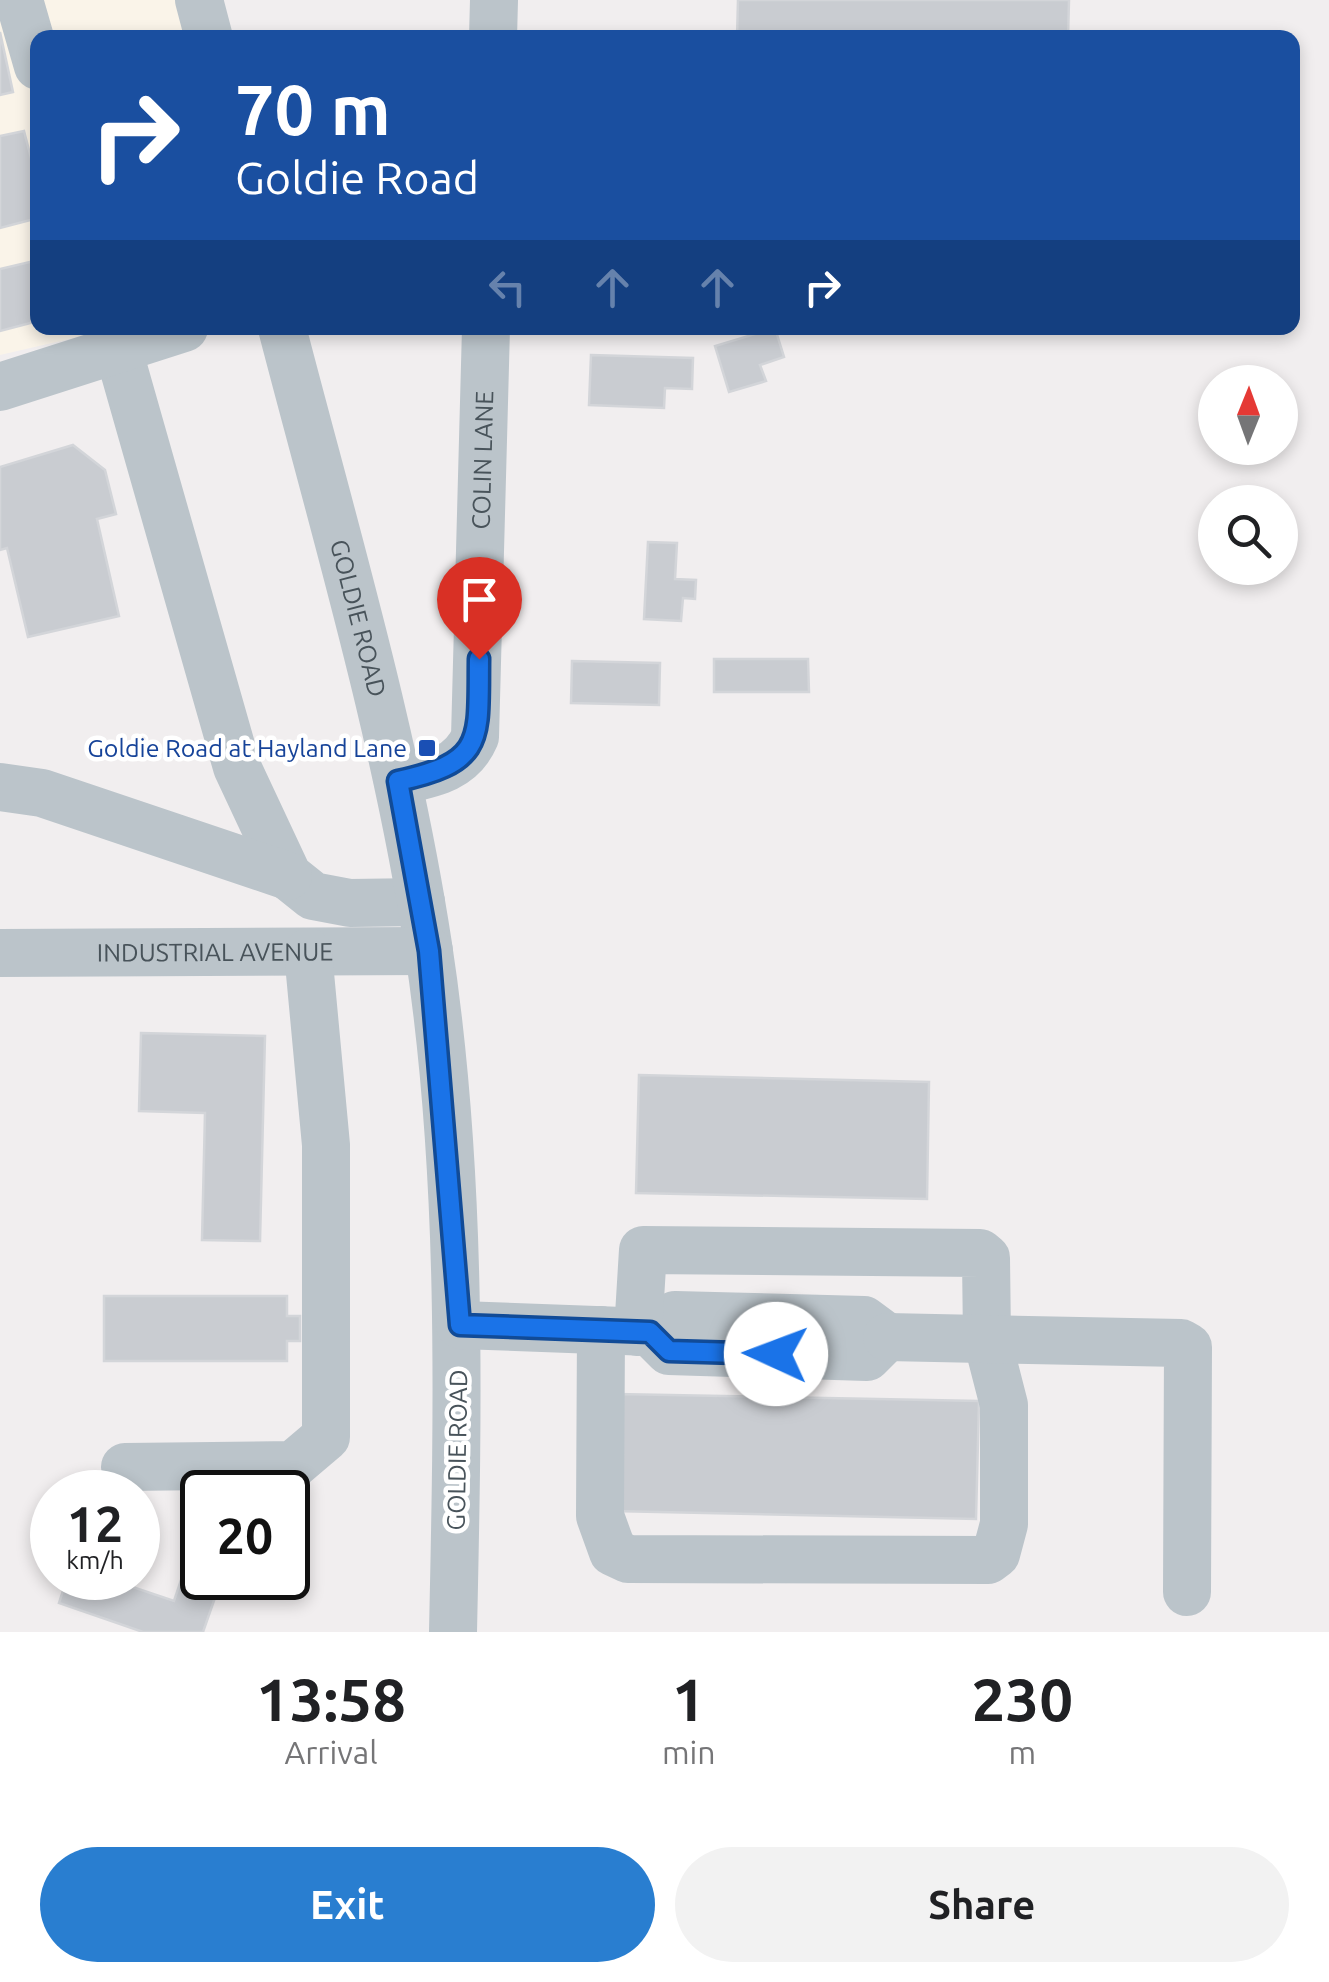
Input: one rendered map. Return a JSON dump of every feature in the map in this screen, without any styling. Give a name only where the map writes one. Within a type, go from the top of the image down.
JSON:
[{"type":"street","points":[[19,0],[30,38]]},
{"type":"street","points":[[199,0],[206,30]]},
{"type":"street","points":[[493,30],[494,0]]},
{"type":"street","points":[[0,387],[116,339],[141,335]]},
{"type":"street","name":"GOLDIE ROAD","points":[[284,335],[398,781],[429,951],[460,1325],[454,1632]]},
{"type":"street","name":"COLIN LANE","points":[[398,781],[443,771],[469,751],[475,737],[486,335]]},
{"type":"street","points":[[116,339],[237,766],[288,876]]},
{"type":"street","points":[[0,786],[42,793],[288,876],[313,896],[350,903],[421,902]]},
{"type":"street","name":"INDUSTRIAL AVENUE","points":[[0,953],[429,951]]},
{"type":"street","points":[[125,1467],[292,1466],[326,1437],[326,1144],[308,952]]},
{"type":"street","points":[[643,1250],[980,1253],[986,1258],[986,1339],[1004,1406],[1004,1524],[996,1554],[988,1560],[628,1559],[613,1552],[600,1516],[630,1331],[643,1250]]},
{"type":"street","points":[[460,1325],[630,1331],[669,1351],[776,1336],[867,1356],[887,1337],[1188,1347],[1191,1354],[1187,1592]]},
{"type":"shaded area","points":[[0,0],[176,0],[184,30],[30,30],[30,335],[87,335],[0,355]]},
{"type":"building","points":[[738,0],[1069,0],[1068,30],[737,30]]},
{"type":"building","points":[[0,32],[13,92],[0,95]]},
{"type":"building","points":[[24,131],[30,154],[30,220],[0,228],[0,136]]},
{"type":"building","points":[[30,262],[30,323],[0,331],[0,269]]},
{"type":"building","points":[[752,335],[777,335],[784,357],[760,365],[766,381],[729,392],[715,346]]},
{"type":"building","points":[[591,355],[693,358],[692,389],[665,388],[664,408],[589,405]]},
{"type":"building","points":[[73,445],[105,470],[116,514],[97,519],[119,616],[28,637],[7,548],[0,550],[0,467]]},
{"type":"building","points":[[648,542],[677,543],[675,579],[696,580],[695,599],[683,598],[681,621],[644,619]]},
{"type":"building","points":[[714,659],[808,659],[809,692],[714,692]]},
{"type":"building","points":[[572,661],[660,663],[659,705],[571,703]]},
{"type":"building","points":[[141,1033],[265,1036],[260,1241],[202,1240],[205,1113],[139,1111]]},
{"type":"building","points":[[639,1075],[929,1082],[927,1199],[636,1193]]},
{"type":"building","points":[[104,1296],[287,1296],[287,1316],[300,1316],[300,1341],[287,1341],[287,1361],[104,1361]]},
{"type":"building","points":[[616,1394],[979,1401],[976,1519],[613,1511]]},
{"type":"building","points":[[180,1583],[180,1600],[214,1600],[203,1632],[143,1632],[59,1603],[160,1600],[160,1596],[174,1601]]},
{"type":"place","name":"Goldie Road at Hayland Lane","points":[[427,748]]},
{"type":"route","points":[[479,659],[478,713],[469,751],[443,771],[398,781],[429,951],[460,1325],[650,1332],[669,1351],[776,1354]]}]
